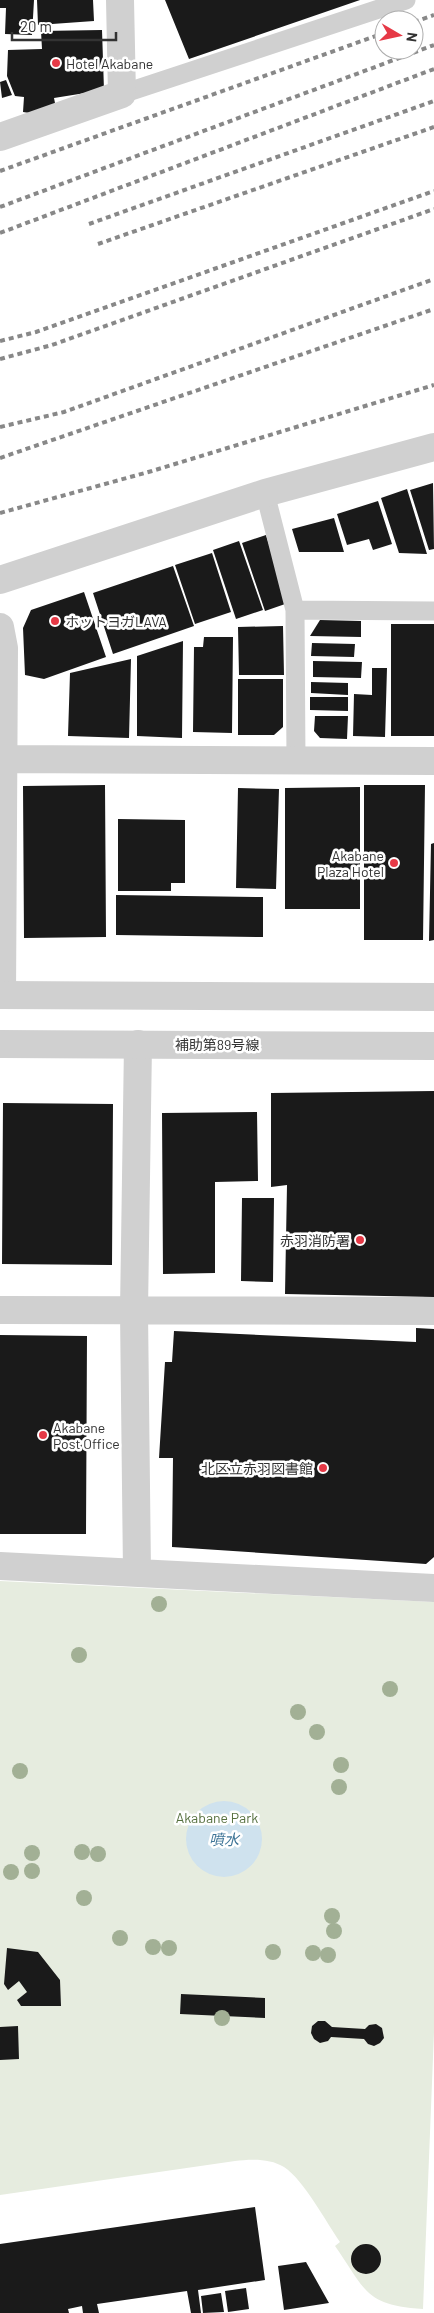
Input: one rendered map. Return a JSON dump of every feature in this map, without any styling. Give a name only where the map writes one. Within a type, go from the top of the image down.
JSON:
[{"type":"street","points":[[0,137],[122,94],[120,0]]},
{"type":"street","points":[[0,580],[265,492],[434,447]]},
{"type":"street","points":[[0,627],[4,648],[1,995],[434,996]]},
{"type":"street","points":[[2,759],[434,761]]},
{"type":"street","name":"補助第89号線","points":[[0,1044],[434,1046]]},
{"type":"street","points":[[137,1573],[134,1311],[138,1044]]},
{"type":"street","points":[[0,1310],[434,1311]]},
{"type":"street","points":[[0,1566],[434,1588]]},
{"type":"lane","points":[[122,94],[406,0]]},
{"type":"lane","points":[[265,492],[295,610],[296,761]]},
{"type":"lane","points":[[295,610],[434,611]]},
{"type":"green space","name":"Akabane Park","points":[[0,1581],[434,1602],[434,2032],[423,2309],[389,2304],[377,2299],[368,2292],[335,2246],[340,2242],[307,2191],[292,2173],[273,2162],[235,2161],[0,2195]]},
{"type":"water","name":"噴水","points":[[224,1801],[238,1804],[251,1812],[259,1825],[262,1839],[259,1853],[251,1866],[238,1874],[224,1877],[210,1874],[197,1866],[189,1853],[186,1839],[189,1825],[197,1812],[210,1804]]},
{"type":"building","points":[[0,0],[34,0],[32,35],[5,34],[6,8],[0,8]]},
{"type":"building","points":[[37,0],[93,0],[94,21],[38,25]]},
{"type":"building","points":[[165,0],[360,0],[189,59]]},
{"type":"building","name":"Hotel Akabane","points":[[102,30],[104,90],[54,98],[56,108],[36,114],[23,112],[24,97],[15,96],[7,76],[8,50],[42,49],[41,31]]},
{"type":"building","points":[[6,80],[12,95],[2,98],[0,82]]},
{"type":"building","points":[[433,483],[434,549],[429,550],[410,490]]},
{"type":"building","points":[[407,489],[427,554],[399,553],[381,498]]},
{"type":"building","points":[[378,501],[392,544],[373,550],[369,539],[347,545],[337,514]]},
{"type":"building","points":[[334,518],[344,552],[299,552],[292,529]]},
{"type":"building","points":[[266,535],[288,603],[265,611],[242,543]]},
{"type":"building","points":[[239,541],[263,610],[236,619],[213,550]]},
{"type":"building","points":[[212,553],[231,612],[195,624],[175,565]]},
{"type":"building","points":[[173,566],[194,626],[113,654],[93,593]]},
{"type":"building","points":[[84,592],[106,657],[44,679],[25,675],[23,628],[31,610]]},
{"type":"building","points":[[320,620],[361,621],[361,637],[310,636]]},
{"type":"building","points":[[391,624],[434,624],[434,736],[391,736]]},
{"type":"building","points":[[283,626],[284,675],[239,675],[238,627]]},
{"type":"building","points":[[204,637],[233,637],[232,733],[193,732],[194,647],[203,647]]},
{"type":"building","points":[[183,641],[182,738],[137,736],[137,656]]},
{"type":"building","points":[[312,643],[355,644],[354,657],[311,656]]},
{"type":"building","points":[[131,659],[129,738],[68,736],[70,673]]},
{"type":"building","points":[[313,661],[362,662],[361,678],[313,677]]},
{"type":"building","points":[[372,668],[387,668],[385,737],[353,736],[354,694],[372,695]]},
{"type":"building","points":[[238,679],[283,679],[283,727],[274,735],[238,735]]},
{"type":"building","points":[[311,682],[348,683],[348,695],[311,693]]},
{"type":"building","points":[[310,697],[348,697],[348,711],[310,710]]},
{"type":"building","points":[[315,716],[348,716],[347,739],[320,738],[314,731]]},
{"type":"building","points":[[105,785],[106,937],[24,938],[23,786]]},
{"type":"building","name":"Akabane Plaza Hotel","points":[[364,785],[425,785],[423,940],[364,940]]},
{"type":"building","points":[[360,787],[360,909],[285,909],[285,788]]},
{"type":"building","points":[[238,788],[279,789],[276,889],[236,888]]},
{"type":"building","points":[[118,819],[185,820],[185,883],[171,883],[171,891],[118,891]]},
{"type":"building","points":[[434,843],[434,940],[429,941],[431,844]]},
{"type":"building","points":[[116,895],[263,897],[263,937],[116,935]]},
{"type":"building","name":"赤羽消防署","points":[[434,1091],[434,1297],[285,1294],[287,1185],[271,1187],[271,1093]]},
{"type":"building","points":[[3,1103],[113,1104],[112,1265],[2,1264]]},
{"type":"building","points":[[257,1112],[258,1181],[215,1182],[215,1273],[163,1274],[162,1113]]},
{"type":"building","points":[[242,1198],[274,1198],[273,1282],[241,1281]]},
{"type":"building","points":[[416,1328],[434,1329],[434,1557],[426,1564],[172,1547],[173,1458],[159,1458],[165,1362],[172,1362],[174,1331],[416,1342]]},
{"type":"building","name":"Akabane Post Office","points":[[0,1335],[87,1336],[86,1534],[0,1534]]},
{"type":"building","points":[[7,1948],[38,1952],[60,1980],[61,2006],[21,2006],[17,2000],[27,1992],[19,1981],[8,1990],[4,1984]]},
{"type":"building","points":[[181,1994],[265,1998],[265,2018],[180,2014]]},
{"type":"building","points":[[318,2021],[325,2021],[332,2027],[365,2029],[369,2025],[376,2024],[382,2028],[384,2038],[374,2046],[368,2044],[364,2039],[331,2037],[328,2041],[320,2043],[314,2039],[311,2033],[312,2026]]},
{"type":"building","points":[[18,2026],[19,2059],[0,2060],[0,2027]]},
{"type":"building","points":[[255,2207],[265,2280],[198,2290],[201,2313],[191,2313],[187,2291],[97,2304],[99,2313],[83,2313],[82,2306],[68,2309],[69,2313],[0,2313],[0,2244]]},
{"type":"building","points":[[366,2244],[377,2248],[381,2259],[377,2270],[366,2274],[355,2270],[351,2259],[355,2248]]},
{"type":"building","points":[[306,2262],[329,2303],[284,2310],[278,2266]]},
{"type":"building","points":[[246,2288],[249,2309],[228,2312],[225,2291]]},
{"type":"building","points":[[221,2293],[224,2312],[203,2313],[201,2296]]},
{"type":"railway","points":[[424,18],[434,15]]},
{"type":"railway","points":[[0,171],[374,37]]},
{"type":"railway","points":[[0,207],[434,45]]},
{"type":"railway","points":[[0,233],[434,69]]},
{"type":"railway","points":[[89,224],[434,101]]},
{"type":"railway","points":[[98,244],[434,127]]},
{"type":"railway","points":[[0,341],[36,332],[434,191]]},
{"type":"railway","points":[[0,359],[52,345],[434,209]]},
{"type":"railway","points":[[0,427],[64,412],[434,279]]},
{"type":"railway","points":[[0,458],[434,309]]},
{"type":"railway","points":[[0,513],[152,471],[434,385]]},
{"type":"place","name":"Hotel Akabane","points":[[56,63]]},
{"type":"place","name":"ホットヨガLAVA","points":[[55,621]]},
{"type":"place","name":"Akabane Plaza Hotel","points":[[394,863]]},
{"type":"place","name":"赤羽消防署","points":[[360,1240]]},
{"type":"place","name":"Akabane Post Office","points":[[43,1435]]},
{"type":"place","name":"北区立赤羽図書館","points":[[323,1468]]}]
